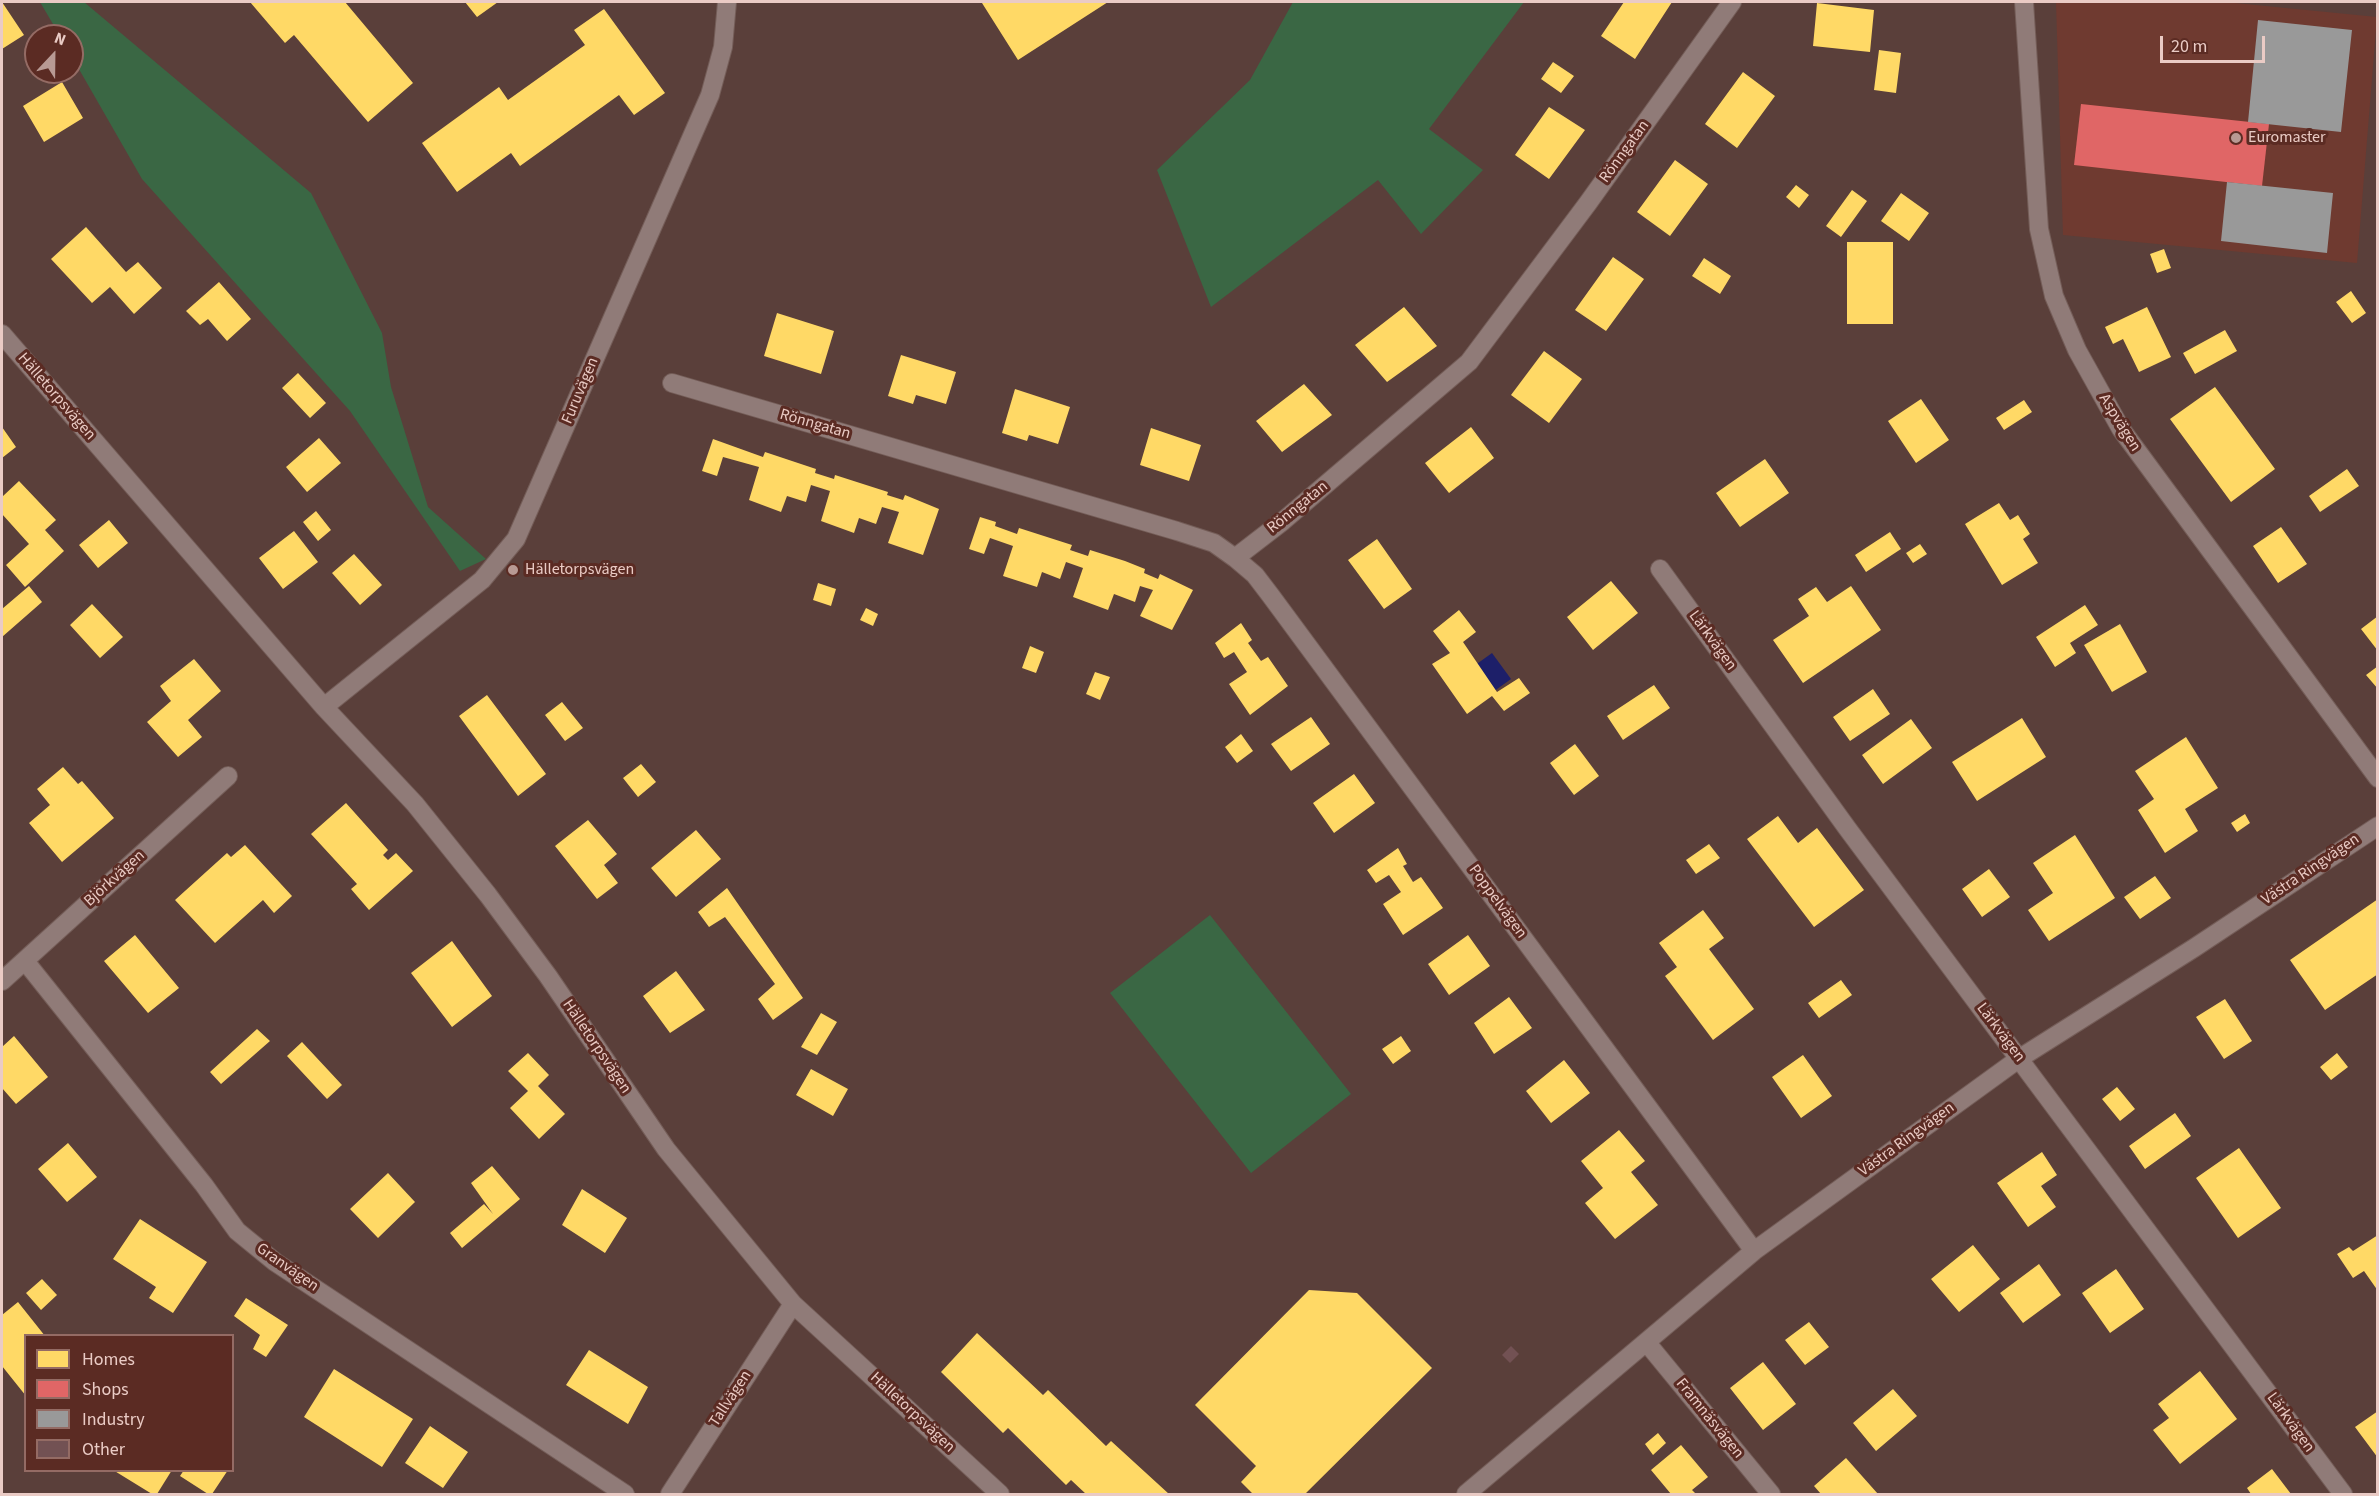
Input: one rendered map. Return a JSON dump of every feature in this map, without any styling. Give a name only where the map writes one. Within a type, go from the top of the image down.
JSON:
[{"type":"street","name":"Furuvägen","points":[[324,707],[482,580],[516,539],[710,95],[723,47],[728,2]]},
{"type":"street","name":"Rönngatan","points":[[672,383],[1177,531],[1214,543],[1234,558],[1310,499],[1469,362],[1588,203],[1732,2]]},
{"type":"street","name":"Aspvägen","points":[[2024,2],[2039,229],[2054,296],[2077,350],[2121,429],[2378,778]]},
{"type":"street","name":"Hälletorpsvägen","points":[[2,333],[324,707],[415,804],[488,895],[548,976],[666,1149],[793,1304],[1000,1494]]},
{"type":"street","name":"Poppelvägen","points":[[1234,558],[1255,575],[1271,596],[1754,1251]]},
{"type":"street","name":"Lärkvägen","points":[[1660,569],[1847,828],[2343,1494]]},
{"type":"street","name":"Björkvägen","points":[[2,981],[228,776]]},
{"type":"street","name":"Västra Ringvägen","points":[[1466,1494],[1754,1251],[2020,1058],[2194,948],[2378,826]]},
{"type":"street","name":"Granvägen","points":[[25,960],[197,1176],[237,1231],[275,1262],[625,1494]]},
{"type":"street","name":"Tallvägen","points":[[670,1494],[793,1304]]},
{"type":"street","name":"Framnäsvägen","points":[[1647,1343],[1771,1494]]},
{"type":"shaded area","points":[[2056,2],[2225,2],[2377,17],[2357,263],[2063,235]]},
{"type":"shaded area","points":[[1492,653],[1511,679],[1493,692],[1474,666]]},
{"type":"green space","points":[[40,2],[84,2],[311,193],[382,333],[391,387],[428,507],[486,559],[460,571],[350,411],[142,179],[84,78],[84,24],[53,24]]},
{"type":"green space","points":[[1293,2],[1524,2],[1429,129],[1483,170],[1421,234],[1378,180],[1211,307],[1157,170],[1250,80]]},
{"type":"green space","points":[[1210,915],[1351,1094],[1251,1173],[1110,993]]},
{"type":"building: Homes","points":[[2,2],[24,35],[2,49]]},
{"type":"building: Homes","points":[[250,2],[345,2],[413,83],[368,122],[294,35],[285,43]]},
{"type":"building: Homes","points":[[465,2],[498,2],[477,17]]},
{"type":"building: Homes","points":[[1108,2],[1018,60],[982,3]]},
{"type":"building: Homes","points":[[1624,2],[1672,2],[1635,59],[1601,36]]},
{"type":"building: Homes","points":[[1817,3],[1874,10],[1870,52],[1813,46]]},
{"type":"building: Homes","points":[[604,9],[665,93],[634,115],[619,95],[520,166],[511,153],[457,192],[422,143],[499,87],[508,100],[585,45],[574,30]]},
{"type":"building: Homes","points":[[1879,50],[1901,53],[1896,93],[1874,90]]},
{"type":"building: Homes","points":[[1553,62],[1574,76],[1561,93],[1541,79]]},
{"type":"building: Homes","points":[[1743,72],[1775,96],[1737,148],[1705,124]]},
{"type":"building: Homes","points":[[59,84],[63,84],[83,118],[44,142],[23,106]]},
{"type":"building: Homes","points":[[1549,107],[1585,130],[1549,179],[1515,155]]},
{"type":"building: Homes","points":[[1675,160],[1708,184],[1670,236],[1637,212]]},
{"type":"building: Homes","points":[[1796,185],[1809,195],[1799,208],[1786,197]]},
{"type":"building: Homes","points":[[1852,190],[1867,201],[1841,237],[1826,226]]},
{"type":"building: Homes","points":[[1901,193],[1929,213],[1909,241],[1881,221]]},
{"type":"building: Homes","points":[[86,227],[126,272],[138,262],[162,288],[134,314],[110,287],[92,303],[51,259]]},
{"type":"building: Homes","points":[[1847,242],[1893,242],[1893,324],[1847,324]]},
{"type":"building: Homes","points":[[2164,249],[2171,268],[2157,273],[2150,254]]},
{"type":"building: Homes","points":[[1613,257],[1644,279],[1606,331],[1575,310]]},
{"type":"building: Homes","points":[[1704,258],[1731,276],[1720,294],[1692,276]]},
{"type":"building: Homes","points":[[219,282],[251,319],[227,341],[208,319],[200,325],[186,311]]},
{"type":"building: Homes","points":[[2351,291],[2366,313],[2352,323],[2336,302]]},
{"type":"building: Homes","points":[[1404,307],[1437,346],[1387,382],[1355,345]]},
{"type":"building: Homes","points":[[2147,307],[2171,357],[2139,372],[2123,339],[2113,344],[2105,327]]},
{"type":"building: Homes","points":[[777,313],[834,331],[821,374],[764,356]]},
{"type":"building: Homes","points":[[2225,330],[2237,351],[2195,374],[2183,353]]},
{"type":"building: Homes","points":[[1544,351],[1582,379],[1549,423],[1511,395]]},
{"type":"building: Homes","points":[[901,355],[956,372],[946,404],[916,395],[913,404],[888,396]]},
{"type":"building: Homes","points":[[298,373],[326,403],[310,418],[282,388]]},
{"type":"building: Homes","points":[[1304,384],[1332,415],[1282,452],[1256,421]]},
{"type":"building: Homes","points":[[2215,387],[2275,469],[2231,502],[2170,419]]},
{"type":"building: Homes","points":[[1015,389],[1070,407],[1058,444],[1029,435],[1027,441],[1002,433]]},
{"type":"building: Homes","points":[[1921,399],[1949,440],[1916,463],[1888,421]]},
{"type":"building: Homes","points":[[2024,400],[2032,412],[2004,430],[1996,418]]},
{"type":"building: Homes","points":[[2,427],[16,447],[2,458]]},
{"type":"building: Homes","points":[[1471,427],[1494,458],[1449,493],[1425,463]]},
{"type":"building: Homes","points":[[1151,428],[1201,445],[1189,481],[1140,465]]},
{"type":"building: Homes","points":[[319,438],[341,463],[307,492],[286,467]]},
{"type":"building: Homes","points":[[713,439],[763,457],[765,452],[816,469],[815,473],[834,479],[835,475],[888,492],[887,495],[903,500],[905,495],[939,509],[923,555],[888,543],[899,512],[882,507],[876,524],[859,518],[854,533],[821,521],[830,491],[811,485],[806,502],[787,496],[781,512],[749,500],[759,467],[723,457],[717,476],[702,471]]},
{"type":"building: Homes","points":[[1765,459],[1789,493],[1740,527],[1716,493]]},
{"type":"building: Homes","points":[[2347,469],[2359,486],[2320,512],[2309,496]]},
{"type":"building: Homes","points":[[19,481],[56,520],[45,530],[64,551],[25,587],[6,565],[29,544],[2,514],[2,497]]},
{"type":"building: Homes","points":[[1999,503],[2010,520],[2018,515],[2030,534],[2023,539],[2038,563],[2002,585],[1965,524]]},
{"type":"building: Homes","points":[[316,511],[331,530],[318,541],[303,522]]},
{"type":"building: Homes","points":[[980,517],[996,522],[995,526],[1017,534],[1019,528],[1072,545],[1070,550],[1088,556],[1090,550],[1125,561],[1145,569],[1144,573],[1158,579],[1160,574],[1193,590],[1172,630],[1140,616],[1153,590],[1140,586],[1135,602],[1114,594],[1108,610],[1073,597],[1083,568],[1066,562],[1060,579],[1042,572],[1037,587],[1003,576],[1013,546],[990,538],[984,554],[969,549]]},
{"type":"building: Homes","points":[[109,520],[128,543],[98,568],[79,545]]},
{"type":"building: Homes","points":[[2281,527],[2307,564],[2278,583],[2253,546]]},
{"type":"building: Homes","points":[[294,531],[318,562],[283,589],[259,558]]},
{"type":"building: Homes","points":[[1890,532],[1901,549],[1866,572],[1855,555]]},
{"type":"building: Homes","points":[[1377,539],[1412,589],[1384,609],[1348,560]]},
{"type":"building: Homes","points":[[1920,544],[1927,554],[1913,563],[1906,553]]},
{"type":"building: Homes","points":[[354,554],[382,585],[360,605],[332,573]]},
{"type":"building: Homes","points":[[1611,581],[1638,613],[1593,650],[1567,617]]},
{"type":"building: Homes","points":[[818,583],[836,589],[831,606],[813,600]]},
{"type":"building: Homes","points":[[29,586],[42,602],[2,637],[2,609]]},
{"type":"building: Homes","points":[[1851,586],[1881,630],[1803,683],[1773,640],[1809,616],[1798,599],[1816,587],[1827,602]]},
{"type":"building: Homes","points":[[92,604],[123,637],[100,658],[70,625]]},
{"type":"building: Homes","points":[[2085,605],[2098,625],[2070,643],[2076,653],[2055,667],[2036,637]]},
{"type":"building: Homes","points":[[866,608],[878,614],[873,626],[860,620]]},
{"type":"building: Homes","points":[[1459,610],[1476,632],[1463,642],[1497,692],[1519,678],[1530,693],[1504,711],[1492,696],[1467,714],[1432,664],[1450,653],[1433,631]]},
{"type":"building: Homes","points":[[2378,616],[2378,651],[2361,629]]},
{"type":"building: Homes","points":[[1241,623],[1252,640],[1248,643],[1261,661],[1268,657],[1288,686],[1250,715],[1229,684],[1247,672],[1234,652],[1224,658],[1215,643]]},
{"type":"building: Homes","points":[[2120,624],[2147,672],[2112,692],[2084,645]]},
{"type":"building: Homes","points":[[1030,646],[1044,652],[1036,673],[1022,668]]},
{"type":"building: Homes","points":[[194,659],[221,691],[188,720],[202,737],[178,757],[147,722],[171,701],[160,686]]},
{"type":"building: Homes","points":[[2378,666],[2378,689],[2366,675]]},
{"type":"building: Homes","points":[[1095,672],[1110,677],[1100,700],[1086,694]]},
{"type":"building: Homes","points":[[1654,685],[1670,708],[1623,740],[1607,716]]},
{"type":"building: Homes","points":[[1873,689],[1890,714],[1850,741],[1833,717]]},
{"type":"building: Homes","points":[[487,695],[546,774],[518,796],[459,716]]},
{"type":"building: Homes","points":[[562,702],[583,728],[565,741],[545,715]]},
{"type":"building: Homes","points":[[1311,717],[1330,744],[1291,771],[1271,744]]},
{"type":"building: Homes","points":[[2022,718],[2046,757],[1977,801],[1952,762]]},
{"type":"building: Homes","points":[[1911,719],[1932,748],[1883,784],[1862,755]]},
{"type":"building: Homes","points":[[1241,734],[1253,751],[1237,763],[1225,747]]},
{"type":"building: Homes","points":[[2186,737],[2218,788],[2185,809],[2198,831],[2165,853],[2138,810],[2154,799],[2135,771]]},
{"type":"building: Homes","points":[[1575,744],[1599,776],[1574,795],[1550,763]]},
{"type":"building: Homes","points":[[641,764],[656,782],[638,797],[623,778]]},
{"type":"building: Homes","points":[[63,767],[78,784],[82,781],[114,818],[62,862],[29,823],[50,805],[37,789]]},
{"type":"building: Homes","points":[[1354,774],[1375,803],[1334,833],[1313,803]]},
{"type":"building: Homes","points":[[346,803],[388,850],[383,855],[388,860],[396,853],[413,871],[369,910],[351,889],[357,884],[311,834]]},
{"type":"building: Homes","points":[[2245,814],[2250,823],[2237,832],[2231,823]]},
{"type":"building: Homes","points":[[1778,816],[1798,843],[1817,828],[1864,890],[1814,927],[1747,839]]},
{"type":"building: Homes","points":[[588,820],[617,854],[604,865],[618,883],[597,899],[555,846]]},
{"type":"building: Homes","points":[[696,830],[721,859],[676,897],[651,868]]},
{"type":"building: Homes","points":[[2075,835],[2115,898],[2049,941],[2028,910],[2053,893],[2033,863]]},
{"type":"building: Homes","points":[[1709,844],[1720,858],[1696,874],[1686,860]]},
{"type":"building: Homes","points":[[245,845],[292,896],[274,913],[263,900],[215,943],[175,900],[227,853],[231,857]]},
{"type":"building: Homes","points":[[1398,848],[1407,864],[1403,866],[1413,882],[1421,877],[1443,908],[1403,935],[1383,904],[1401,892],[1389,875],[1376,883],[1367,870]]},
{"type":"building: Homes","points":[[1989,869],[2010,897],[1982,917],[1962,889]]},
{"type":"building: Homes","points":[[2155,876],[2171,898],[2140,919],[2124,897]]},
{"type":"building: Homes","points":[[727,888],[803,998],[773,1020],[758,999],[775,984],[725,917],[709,927],[698,912]]},
{"type":"building: Homes","points":[[2378,899],[2378,974],[2325,1010],[2290,960]]},
{"type":"building: Homes","points":[[1703,910],[1724,938],[1709,949],[1754,1009],[1713,1040],[1665,976],[1677,967],[1659,943]]},
{"type":"building: Homes","points":[[135,935],[179,988],[148,1013],[104,961]]},
{"type":"building: Homes","points":[[1468,935],[1490,966],[1449,995],[1428,964]]},
{"type":"building: Homes","points":[[452,941],[492,996],[452,1027],[411,973]]},
{"type":"building: Homes","points":[[676,971],[705,1010],[670,1033],[643,996]]},
{"type":"building: Homes","points":[[1841,980],[1852,995],[1819,1018],[1808,1003]]},
{"type":"building: Homes","points":[[1509,997],[1532,1028],[1494,1054],[1474,1023]]},
{"type":"building: Homes","points":[[2225,999],[2252,1041],[2224,1059],[2196,1017]]},
{"type":"building: Homes","points":[[821,1013],[837,1022],[817,1055],[801,1047]]},
{"type":"building: Homes","points":[[257,1029],[270,1041],[221,1084],[210,1072]]},
{"type":"building: Homes","points":[[14,1036],[48,1077],[16,1104],[2,1088],[2,1047]]},
{"type":"building: Homes","points":[[1401,1036],[1411,1051],[1393,1064],[1382,1049]]},
{"type":"building: Homes","points":[[302,1042],[342,1085],[327,1099],[287,1056]]},
{"type":"building: Homes","points":[[528,1053],[549,1075],[538,1086],[565,1114],[539,1139],[510,1108],[528,1091],[508,1071]]},
{"type":"building: Homes","points":[[2337,1053],[2348,1067],[2331,1080],[2320,1067]]},
{"type":"building: Homes","points":[[1803,1055],[1832,1096],[1801,1118],[1772,1077]]},
{"type":"building: Homes","points":[[1564,1060],[1590,1093],[1551,1123],[1526,1091]]},
{"type":"building: Homes","points":[[811,1069],[848,1089],[833,1116],[796,1095]]},
{"type":"building: Homes","points":[[2117,1087],[2135,1109],[2120,1121],[2102,1099]]},
{"type":"building: Homes","points":[[2175,1113],[2191,1136],[2145,1169],[2129,1146]]},
{"type":"building: Homes","points":[[1619,1130],[1645,1161],[1631,1172],[1658,1205],[1615,1239],[1585,1203],[1603,1188],[1581,1161]]},
{"type":"building: Homes","points":[[68,1143],[97,1177],[67,1202],[38,1169]]},
{"type":"building: Homes","points":[[2239,1148],[2281,1208],[2238,1238],[2196,1178]]},
{"type":"building: Homes","points":[[2042,1152],[2057,1175],[2041,1186],[2056,1207],[2028,1227],[1997,1183]]},
{"type":"building: Homes","points":[[492,1166],[520,1199],[462,1248],[450,1233],[484,1204],[493,1214],[471,1183]]},
{"type":"building: Homes","points":[[388,1173],[415,1202],[378,1238],[350,1209]]},
{"type":"building: Homes","points":[[582,1189],[627,1218],[605,1253],[562,1225]]},
{"type":"building: Homes","points":[[140,1219],[207,1262],[173,1313],[149,1298],[156,1287],[113,1259]]},
{"type":"building: Homes","points":[[2378,1235],[2378,1291],[2364,1271],[2353,1278],[2337,1254],[2349,1247],[2353,1251]]},
{"type":"building: Homes","points":[[1973,1245],[2000,1279],[1959,1312],[1931,1279]]},
{"type":"building: Homes","points":[[2039,1264],[2061,1295],[2023,1323],[2000,1293]]},
{"type":"building: Homes","points":[[2116,1269],[2144,1309],[2110,1333],[2082,1293]]},
{"type":"building: Homes","points":[[42,1279],[57,1295],[41,1310],[26,1293]]},
{"type":"building: Homes","points":[[1309,1290],[1357,1293],[1432,1368],[1305,1494],[1253,1494],[1241,1482],[1256,1466],[1195,1405]]},
{"type":"building: Homes","points":[[246,1298],[288,1325],[266,1357],[253,1349],[260,1335],[234,1316]]},
{"type":"building: Homes","points":[[18,1302],[43,1334],[24,1334],[24,1394],[2,1366],[2,1315]]},
{"type":"building: Homes","points":[[1809,1322],[1829,1347],[1805,1365],[1785,1340]]},
{"type":"building: Homes","points":[[977,1333],[1043,1395],[1048,1390],[1106,1446],[1111,1441],[1169,1494],[1086,1494],[1071,1480],[1066,1485],[1008,1428],[1003,1433],[941,1372]]},
{"type":"building: Homes","points":[[589,1350],[648,1387],[628,1424],[566,1385]]},
{"type":"building: Homes","points":[[1763,1362],[1796,1404],[1763,1430],[1730,1388]]},
{"type":"building: Homes","points":[[334,1369],[413,1419],[382,1467],[304,1417]]},
{"type":"building: Homes","points":[[2200,1371],[2237,1419],[2180,1464],[2153,1430],[2169,1418],[2158,1404]]},
{"type":"building: Homes","points":[[1893,1389],[1917,1416],[1876,1451],[1853,1423]]},
{"type":"building: Homes","points":[[2378,1411],[2378,1458],[2355,1427]]},
{"type":"building: Homes","points":[[430,1426],[468,1452],[443,1488],[405,1463]]},
{"type":"building: Homes","points":[[1658,1433],[1666,1443],[1653,1455],[1645,1444]]},
{"type":"building: Homes","points":[[1681,1445],[1708,1477],[1692,1490],[1696,1494],[1671,1494],[1651,1470]]},
{"type":"building: Homes","points":[[1846,1458],[1878,1494],[1821,1494],[1814,1486]]},
{"type":"building: Homes","points":[[2272,1469],[2291,1494],[2251,1494],[2247,1488]]},
{"type":"building: Homes","points":[[116,1472],[171,1472],[157,1494],[152,1494]]},
{"type":"building: Homes","points":[[183,1472],[227,1472],[212,1494],[208,1494],[180,1476]]},
{"type":"building: Shops","points":[[2081,104],[2269,124],[2262,186],[2074,165]]},
{"type":"building: Industry","points":[[2258,20],[2352,30],[2341,132],[2248,122]]},
{"type":"building: Industry","points":[[2227,182],[2333,193],[2327,253],[2221,241]]},
{"type":"building: Other","points":[[1511,1346],[1519,1354],[1510,1363],[1502,1355]]},
{"type":"place","name":"Euromaster","points":[[2236,138]]},
{"type":"place","name":"Hälletorpsvägen","points":[[513,570]]}]
